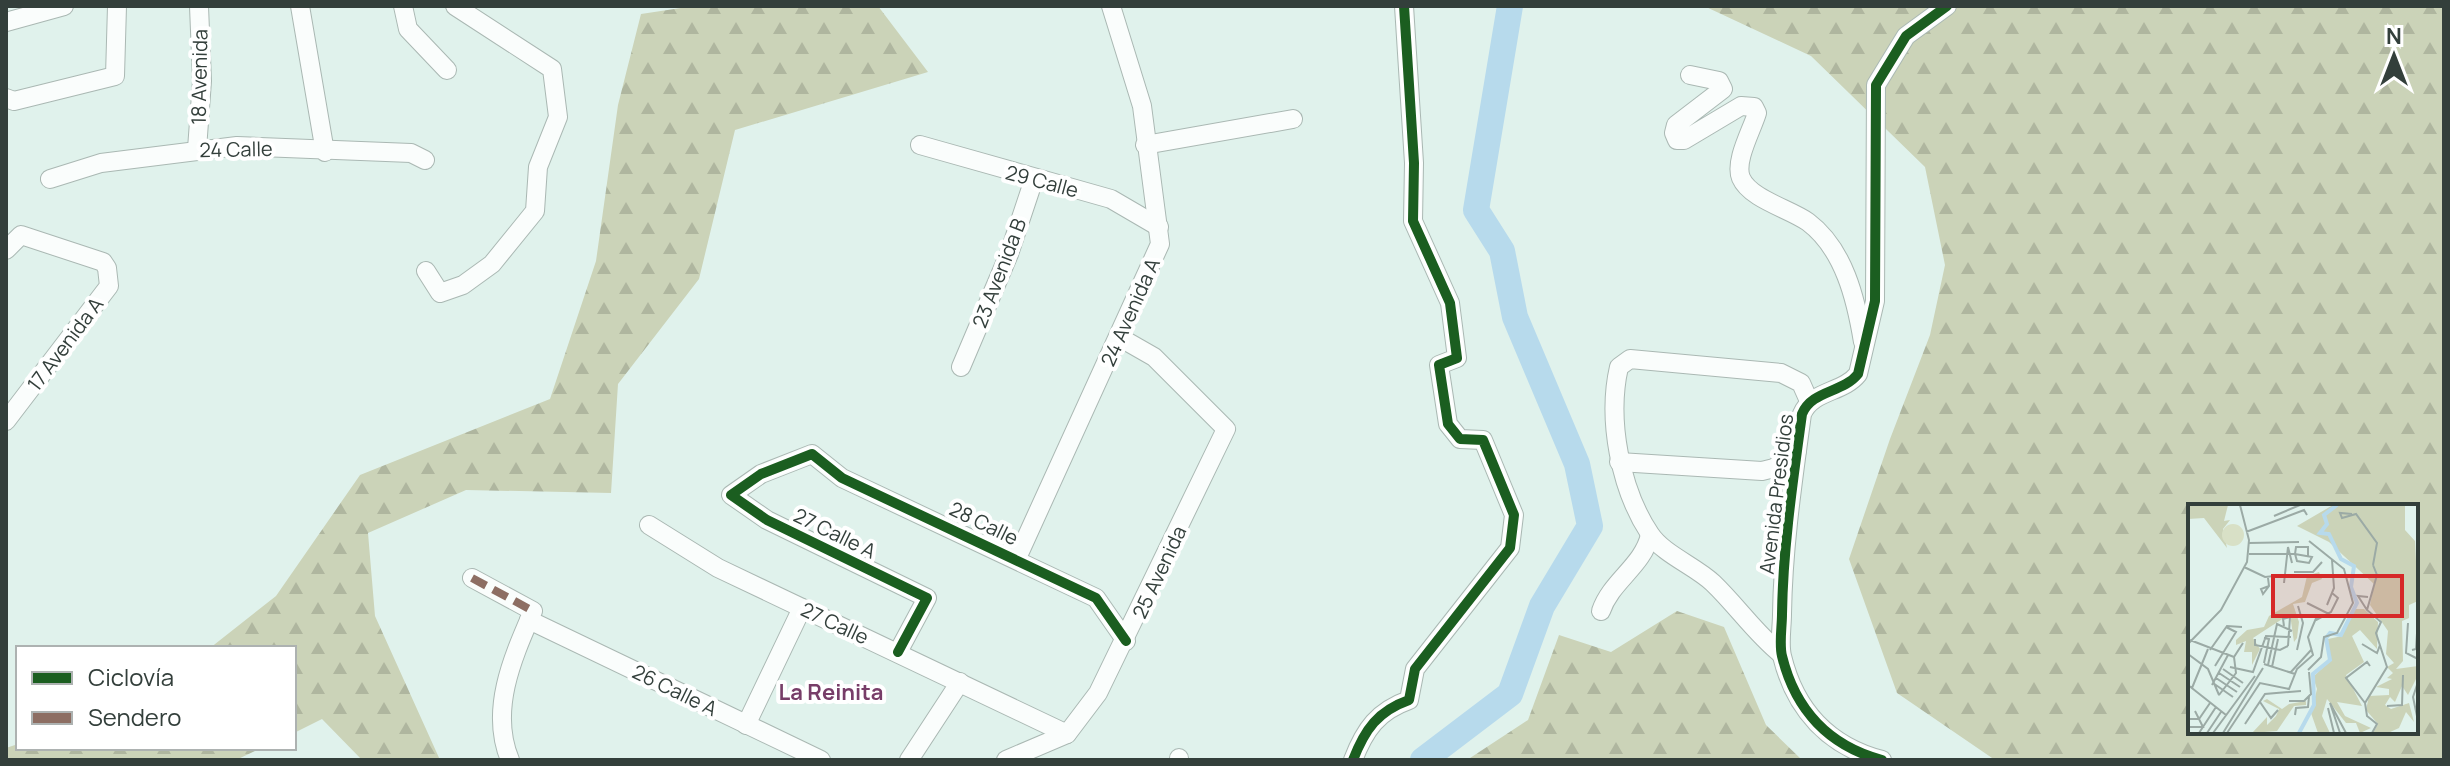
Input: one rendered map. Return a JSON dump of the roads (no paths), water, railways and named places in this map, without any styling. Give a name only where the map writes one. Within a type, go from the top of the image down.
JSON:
[{"type":"street","points":[[6,22],[64,6]]},
{"type":"street","points":[[6,98],[14,101],[111,80],[118,72],[117,6]]},
{"type":"street","name":"18 Avenida","points":[[197,149],[202,81],[199,6]]},
{"type":"street","points":[[300,6],[325,152]]},
{"type":"street","points":[[403,6],[408,29],[447,70]]},
{"type":"street","points":[[426,271],[440,293],[463,285],[492,264],[535,211],[538,167],[558,117],[552,69],[455,6]]},
{"type":"street","name":"24 Avenida A","points":[[1017,558],[1160,244],[1142,106],[1111,6]]},
{"type":"street","points":[[1353,760],[1372,721],[1390,706],[1409,700],[1415,669],[1510,548],[1514,515],[1483,440],[1460,439],[1448,424],[1439,365],[1457,358],[1450,303],[1413,221],[1414,163],[1404,6]]},
{"type":"street","name":"Avenida Presidios","points":[[1882,760],[1833,740],[1814,723],[1796,695],[1781,654],[1783,562],[1802,414],[1809,401],[1853,381],[1861,367],[1875,301],[1876,85],[1906,36],[1947,6]]},
{"type":"street","points":[[1690,75],[1719,81],[1723,89],[1676,125],[1674,133],[1677,140],[1684,140],[1741,106],[1754,107],[1757,113],[1740,166],[1741,178],[1749,188],[1814,227],[1839,260],[1847,272],[1865,348]]},
{"type":"street","points":[[1145,145],[1293,119]]},
{"type":"street","name":"29 Calle","points":[[920,145],[1111,199],[1159,227]]},
{"type":"street","name":"24 Calle","points":[[50,179],[101,163],[237,146],[325,152],[411,153],[425,160]]},
{"type":"street","name":"23 Avenida B","points":[[961,367],[1009,254],[1034,179]]},
{"type":"street","name":"17 Avenida A","points":[[6,421],[109,286],[107,268],[103,262],[12,243]]},
{"type":"street","name":"25 Avenida","points":[[1006,760],[1067,734],[1098,693],[1126,641],[1226,429],[1154,357],[1119,337]]},
{"type":"street","points":[[1781,654],[1760,638],[1713,582],[1650,535],[1619,462],[1615,386],[1624,361],[1781,373],[1801,383],[1809,401]]},
{"type":"street","points":[[1619,462],[1762,471],[1774,468],[1797,451]]},
{"type":"street","name":"28 Calle","points":[[812,454],[842,478],[1017,558],[1096,598],[1126,641]]},
{"type":"street","name":"27 Calle A","points":[[812,454],[761,474],[731,495],[767,520],[927,598],[898,652]]},
{"type":"street","name":"27 Calle","points":[[649,525],[718,568],[1067,734]]},
{"type":"street","points":[[1601,611],[1605,599],[1647,550],[1650,535]]},
{"type":"street","name":"26 Calle A","points":[[472,578],[531,615],[821,760]]},
{"type":"street","points":[[746,725],[802,608]]},
{"type":"street","points":[[510,760],[503,743],[502,705],[519,642],[531,615]]},
{"type":"street","points":[[909,760],[960,682]]},
{"type":"waterway","points":[[1423,760],[1510,694],[1542,606],[1590,526],[1577,464],[1515,317],[1502,251],[1476,210],[1510,6]]},
{"type":"district","name":"La Reinita","points":[[831,692]]}]
